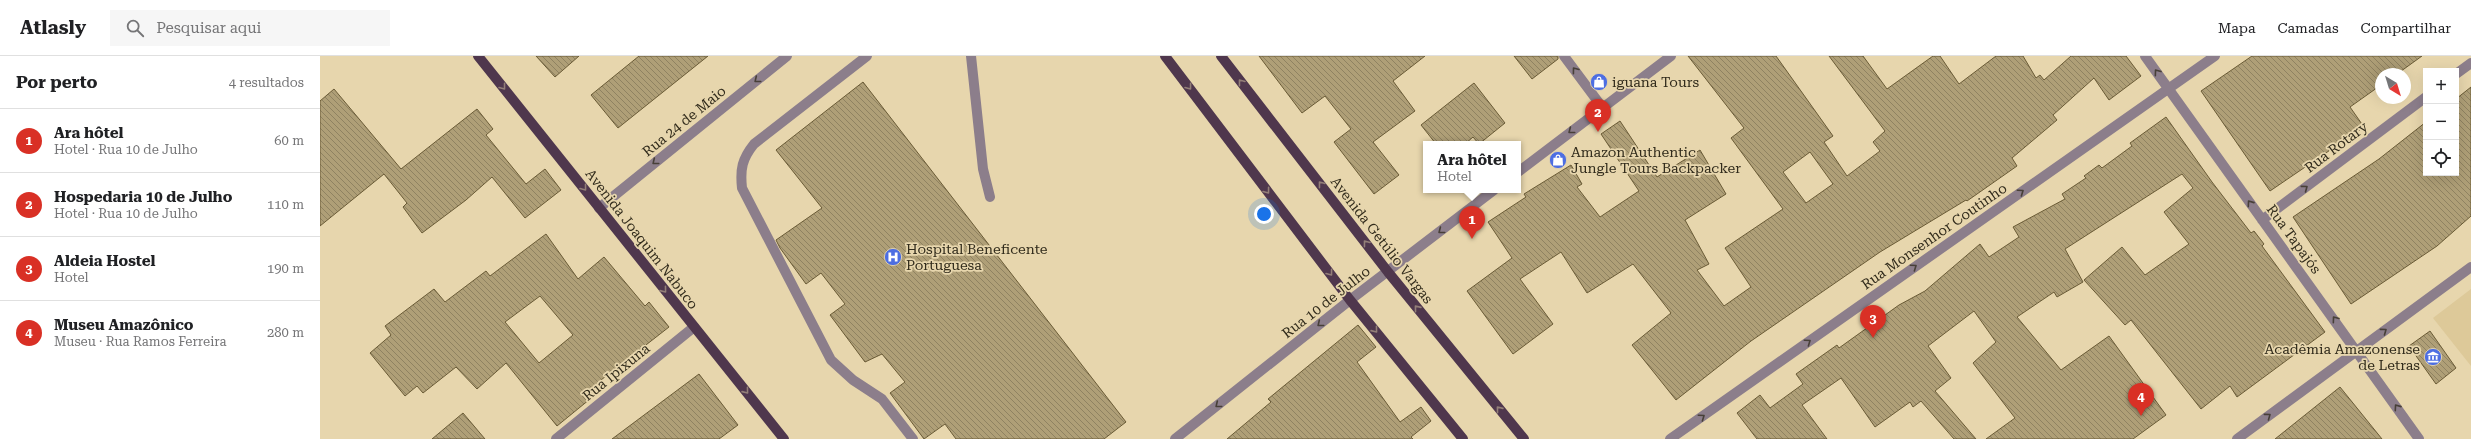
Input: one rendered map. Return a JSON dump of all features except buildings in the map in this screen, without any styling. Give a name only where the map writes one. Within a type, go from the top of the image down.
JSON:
[{"type":"main road","name":"Avenida Joaquim Nabuco","points":[[478,56],[784,439]]},
{"type":"main road","points":[[1165,56],[1350,300],[1462,439]]},
{"type":"main road","name":"Avenida Getúlio Vargas","points":[[1221,56],[1388,272],[1524,439]]},
{"type":"street","name":"Rua 24 de Maio","points":[[598,208],[787,56]]},
{"type":"street","points":[[866,56],[754,144],[744,157],[740,172],[742,188],[831,360],[853,380],[882,399],[913,439]]},
{"type":"street","points":[[971,56],[983,169],[990,197]]},
{"type":"street","points":[[1564,56],[1602,107]]},
{"type":"street","points":[[1521,170],[1671,56]]},
{"type":"street","name":"Rua Tapajós","points":[[2146,56],[2262,220],[2358,350],[2419,439]]},
{"type":"street","name":"Rua Monsenhor Coutinho","points":[[1670,439],[2215,56]]},
{"type":"street","points":[[2459,72],[2471,63]]},
{"type":"street","name":"Rua Rotary","points":[[2262,220],[2423,99]]},
{"type":"street","name":"Rua 10 de Julho","points":[[1175,439],[1350,300],[1490,193]]},
{"type":"street","points":[[2237,439],[2471,267]]},
{"type":"street","name":"Rua Ipixuna","points":[[556,439],[694,327]]},
{"type":"shaded area","points":[[2471,289],[2471,366],[2433,318]]},
{"type":"place","name":"iguana Tours","points":[[1599,82]]},
{"type":"place","name":"Hospedaria 10 de Julho","points":[[1598,132]]},
{"type":"place","name":"Amazon Authentic Jungle Tours Backpacker","points":[[1558,160]]},
{"type":"place","name":"Ara hôtel","points":[[1472,239]]},
{"type":"place","name":"Hospital Beneficente Portuguesa","points":[[893,257]]},
{"type":"place","name":"Aldeia Hostel","points":[[1873,338]]},
{"type":"place","name":"Acadêmia Amazonense de Letras","points":[[2433,357]]},
{"type":"place","name":"Museu Amazônico","points":[[2141,416]]}]
